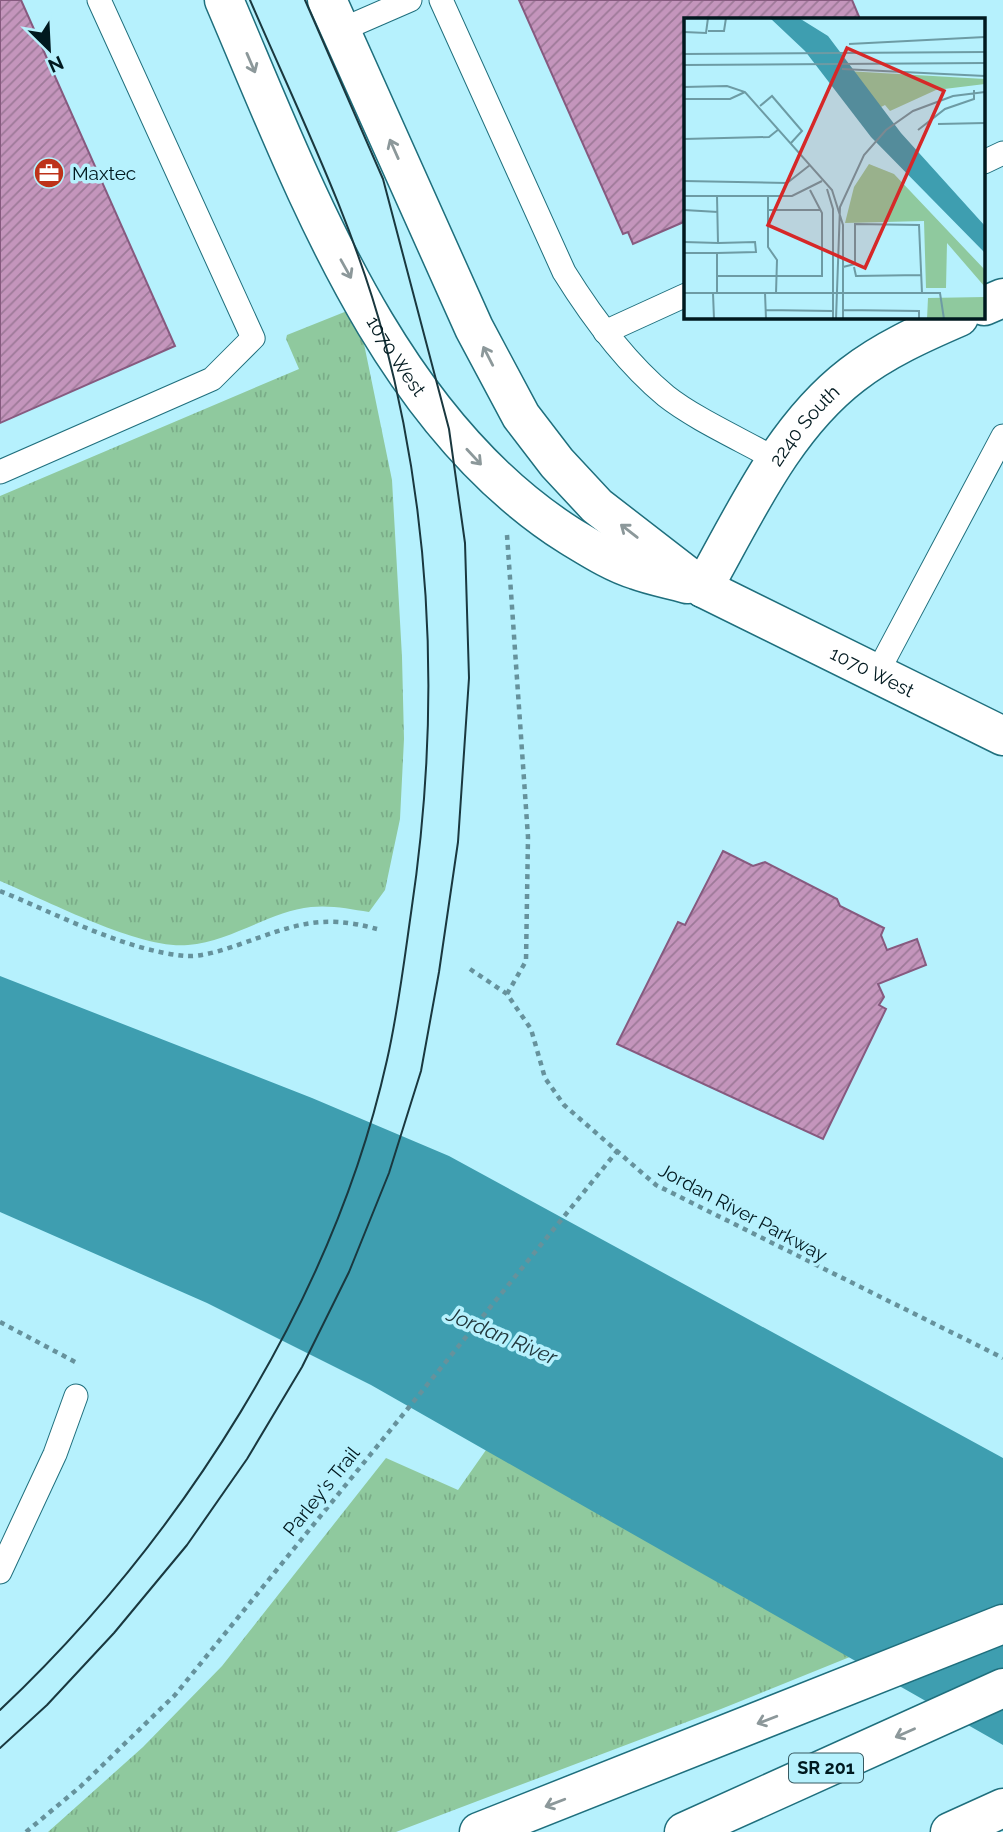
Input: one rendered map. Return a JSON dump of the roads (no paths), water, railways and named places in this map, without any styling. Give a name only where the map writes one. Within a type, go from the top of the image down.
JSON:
[{"type":"main road","name":"1070 West","points":[[224,0],[305,190],[384,336],[449,429],[516,496],[571,536],[634,570],[703,587]]},
{"type":"main road","name":"1070 West","points":[[334,15],[474,328],[521,416],[556,463],[597,506],[703,587],[1003,736]]},
{"type":"main road","points":[[986,305],[1003,298]]},
{"type":"main road","name":"2240 South","points":[[703,587],[777,460],[803,422],[851,376],[912,337],[957,318]]},
{"type":"main road","points":[[479,1832],[1003,1625]]},
{"type":"main road","name":"SR 201","points":[[684,1832],[1003,1688]]},
{"type":"main road","points":[[958,1828],[1003,1808]]},
{"type":"lane","points":[[0,472],[212,379],[253,338],[99,0]]},
{"type":"lane","points":[[334,15],[411,0]]},
{"type":"lane","points":[[441,0],[564,272],[605,332],[668,397],[777,460]]},
{"type":"lane","points":[[986,161],[1003,153]]},
{"type":"lane","points":[[605,332],[684,296]]},
{"type":"lane","points":[[876,675],[1003,436]]},
{"type":"lane","points":[[0,1572],[55,1454],[76,1396]]},
{"type":"water","name":"Jordan River","points":[[0,976],[312,1098],[449,1156],[1003,1458],[1003,1745],[371,1385],[207,1303],[0,1212]]},
{"type":"tram line","points":[[0,1710],[66,1643],[128,1571],[187,1494],[240,1412],[288,1327],[329,1240],[362,1150],[387,1060],[403,968],[420,841],[428,696],[427,624],[413,481],[401,409],[372,295],[341,210],[250,0]]},
{"type":"tram line","points":[[0,1748],[47,1705],[114,1633],[187,1545],[247,1459],[302,1367],[349,1272],[389,1173],[421,1071],[439,972],[458,842],[469,678],[465,543],[449,429],[383,179],[305,0]]},
{"type":"place","name":"Maxtec","points":[[49,173]]}]
